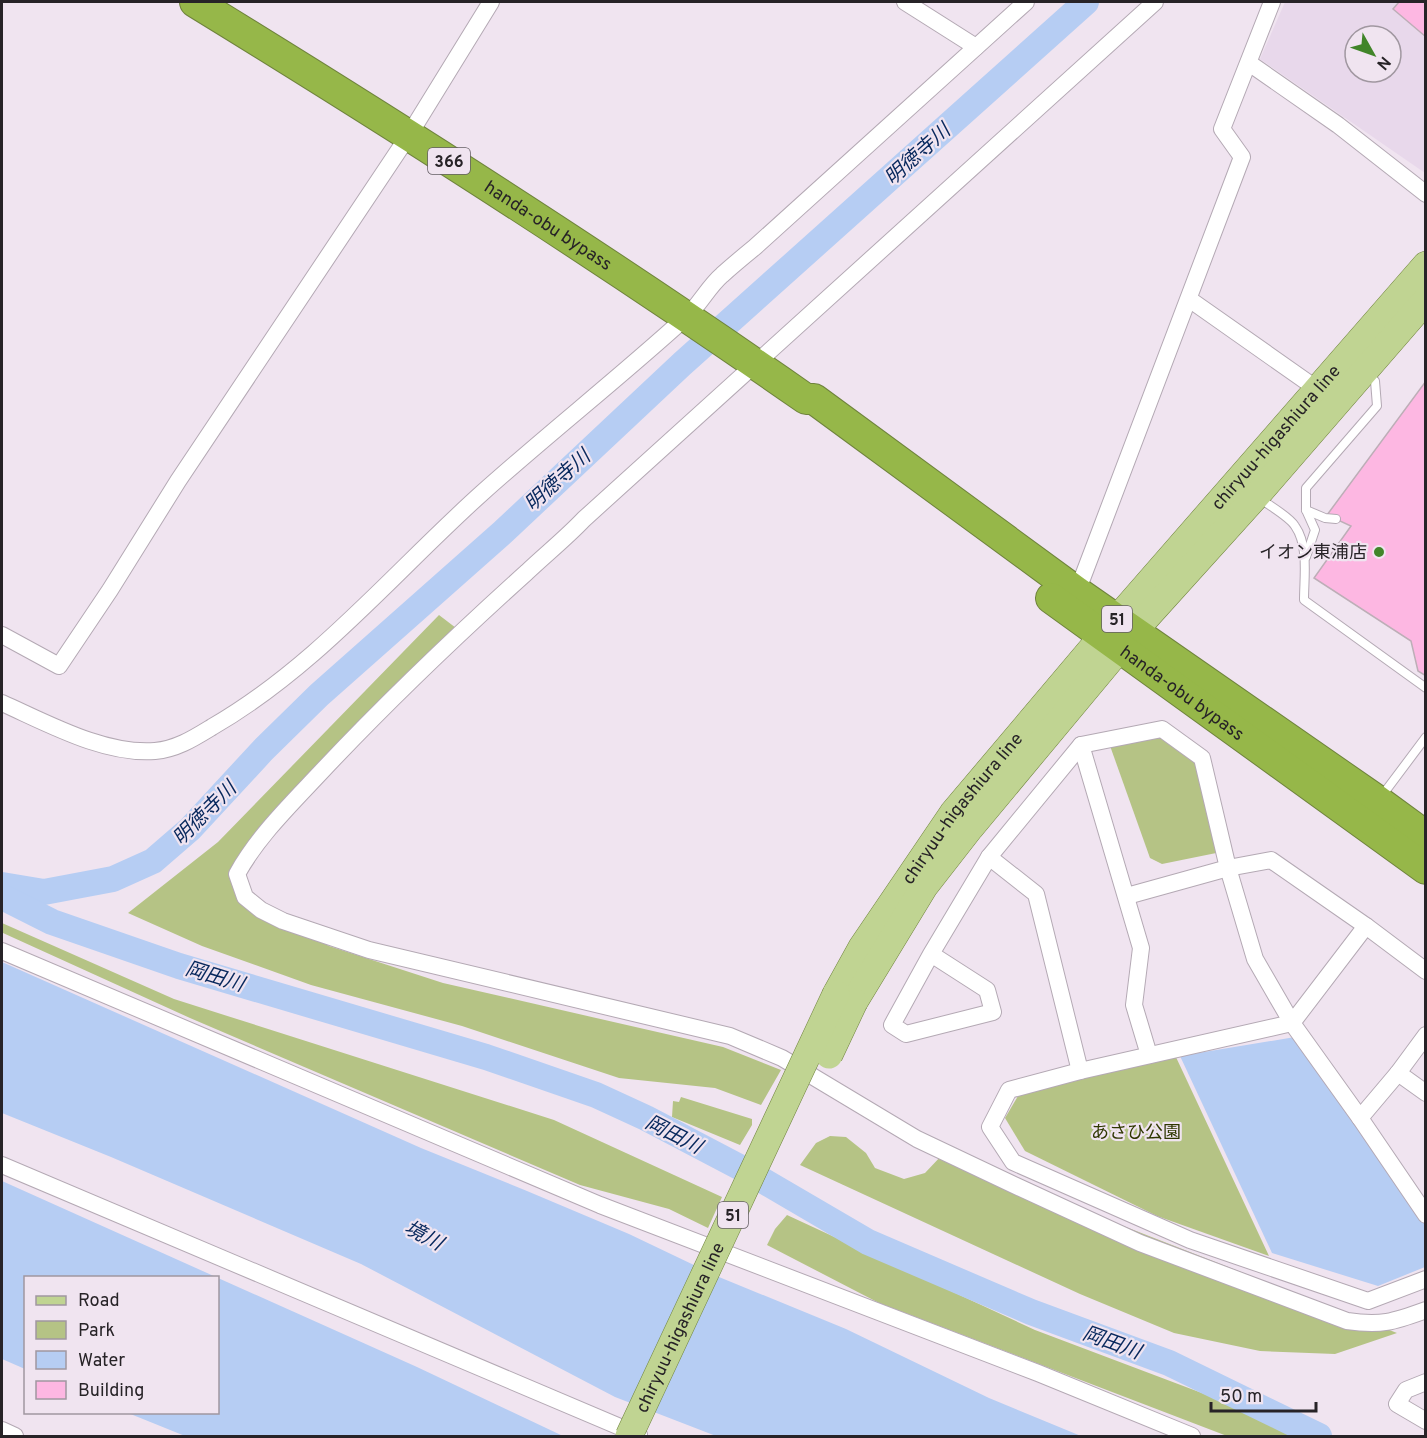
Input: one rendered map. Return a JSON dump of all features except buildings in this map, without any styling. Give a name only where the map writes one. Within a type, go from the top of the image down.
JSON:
[{"type":"highway","name":"handa-obu bypass","points":[[195,2],[409,135],[694,321],[806,399],[810,409],[1056,602],[1119,634],[1378,801],[1425,836]]},
{"type":"highway","name":"handa-obu bypass","points":[[806,399],[814,399],[1077,592],[1119,634],[1425,869]]},
{"type":"main road","name":"chiryuu-higashiura line","points":[[629,1437],[845,998],[924,887],[1119,634],[1317,389],[1425,265]]},
{"type":"main road","name":"chiryuu-higashiura line","points":[[1119,634],[1256,496],[1425,300]]},
{"type":"main road","name":"chiryuu-higashiura line","points":[[649,1437],[845,998]]},
{"type":"street","points":[[2,635],[59,666],[178,481],[409,135],[491,2]]},
{"type":"street","points":[[905,2],[976,47]]},
{"type":"street","points":[[2,703],[90,741],[131,751],[156,751],[185,743],[246,708],[297,667],[393,580],[453,519],[540,441],[694,321],[722,275],[1026,2]]},
{"type":"street","points":[[1155,2],[747,358],[562,542],[526,572],[424,668],[345,747],[278,818],[246,856],[237,874],[245,897],[261,910],[283,921],[369,950],[730,1036],[782,1058],[917,1139],[1140,1243],[1347,1321],[1371,1324],[1388,1323],[1425,1310]]},
{"type":"street","points":[[1077,592],[1242,157],[1222,129],[1272,2]]},
{"type":"street","points":[[1249,63],[1338,125],[1425,194]]},
{"type":"street","points":[[1189,299],[1317,389]]},
{"type":"street","points":[[931,954],[987,990],[993,1012],[906,1034],[892,1025],[931,954],[989,857],[1081,745],[1162,729],[1202,758],[1228,868],[1255,959],[1292,1023],[1360,1118],[1425,1215]]},
{"type":"street","points":[[1081,745],[1141,948],[1134,1005],[1149,1055]]},
{"type":"street","points":[[989,857],[1036,894],[1080,1071]]},
{"type":"street","points":[[1127,896],[1228,868],[1271,860],[1366,926],[1425,971]]},
{"type":"street","points":[[1366,926],[1292,1023],[1080,1071],[1009,1090],[990,1127],[1013,1162],[1190,1240],[1368,1301],[1425,1279]]},
{"type":"street","points":[[2,951],[600,1205],[1038,1373],[1192,1437]]},
{"type":"street","points":[[1360,1118],[1398,1073],[1425,1035]]},
{"type":"street","points":[[1398,1073],[1425,1093]]},
{"type":"street","points":[[2,1165],[643,1437]]},
{"type":"street","points":[[1425,1382],[1406,1390],[1397,1404],[1425,1421]]},
{"type":"street","points":[[2,1430],[15,1437]]},
{"type":"lane","points":[[1304,562],[1316,530],[1306,510],[1306,488],[1377,406],[1375,381],[1364,370]]},
{"type":"lane","points":[[1256,496],[1295,525],[1302,542],[1304,600],[1425,688]]},
{"type":"lane","points":[[1306,510],[1325,518],[1336,519]]},
{"type":"lane","points":[[1378,801],[1425,736]]},
{"type":"shaded area","points":[[1285,2],[1425,2],[1425,173],[1260,59]]},
{"type":"green space","points":[[439,615],[456,628],[237,874],[261,910],[329,946],[443,983],[723,1047],[781,1070],[761,1105],[715,1088],[619,1078],[462,1026],[311,985],[202,946],[128,913],[218,842]]},
{"type":"green space","points":[[1162,729],[1202,758],[1231,850],[1162,864],[1150,858],[1109,743]]},
{"type":"green space","points":[[2,923],[174,999],[554,1120],[722,1197],[708,1228],[669,1209],[580,1185],[190,1018],[3,933]]},
{"type":"green space","name":"あさひ公園","points":[[1175,1055],[1269,1256],[1157,1216],[1025,1151],[1005,1118],[1025,1084]]},
{"type":"green space","points":[[681,1097],[752,1119],[752,1125],[740,1145],[672,1117],[673,1101],[679,1102]]},
{"type":"green space","points":[[830,1136],[846,1137],[866,1153],[875,1168],[904,1179],[925,1173],[942,1155],[1397,1333],[1335,1354],[1260,1351],[1174,1333],[1080,1294],[800,1165],[816,1143]]},
{"type":"green space","points":[[787,1215],[1035,1330],[1231,1404],[1294,1436],[1227,1436],[879,1303],[767,1245],[775,1229]]},
{"type":"water","name":"境川","points":[[2,962],[421,1148],[629,1234],[719,1277],[846,1329],[989,1398],[1081,1436],[716,1436],[615,1397],[361,1264],[2,1113]]},
{"type":"water","points":[[1295,1037],[1425,1213],[1425,1267],[1378,1286],[1272,1253],[1180,1056]]},
{"type":"water","points":[[2,1181],[214,1276],[24,1276],[24,1369],[2,1359]]},
{"type":"water","points":[[219,1278],[417,1367],[563,1436],[185,1436],[130,1414],[219,1414]]},
{"type":"waterway","name":"明徳寺川","points":[[2,885],[44,892],[113,879],[153,861],[190,829],[263,750],[319,695],[503,532],[682,364],[1086,2]]},
{"type":"waterway","name":"岡田川","points":[[2,897],[52,922],[179,966],[486,1057],[596,1095],[646,1118],[745,1170],[868,1242],[1031,1312],[1169,1363],[1319,1436]]},
{"type":"place","name":"イオン東浦店","points":[[1379,552]]}]
